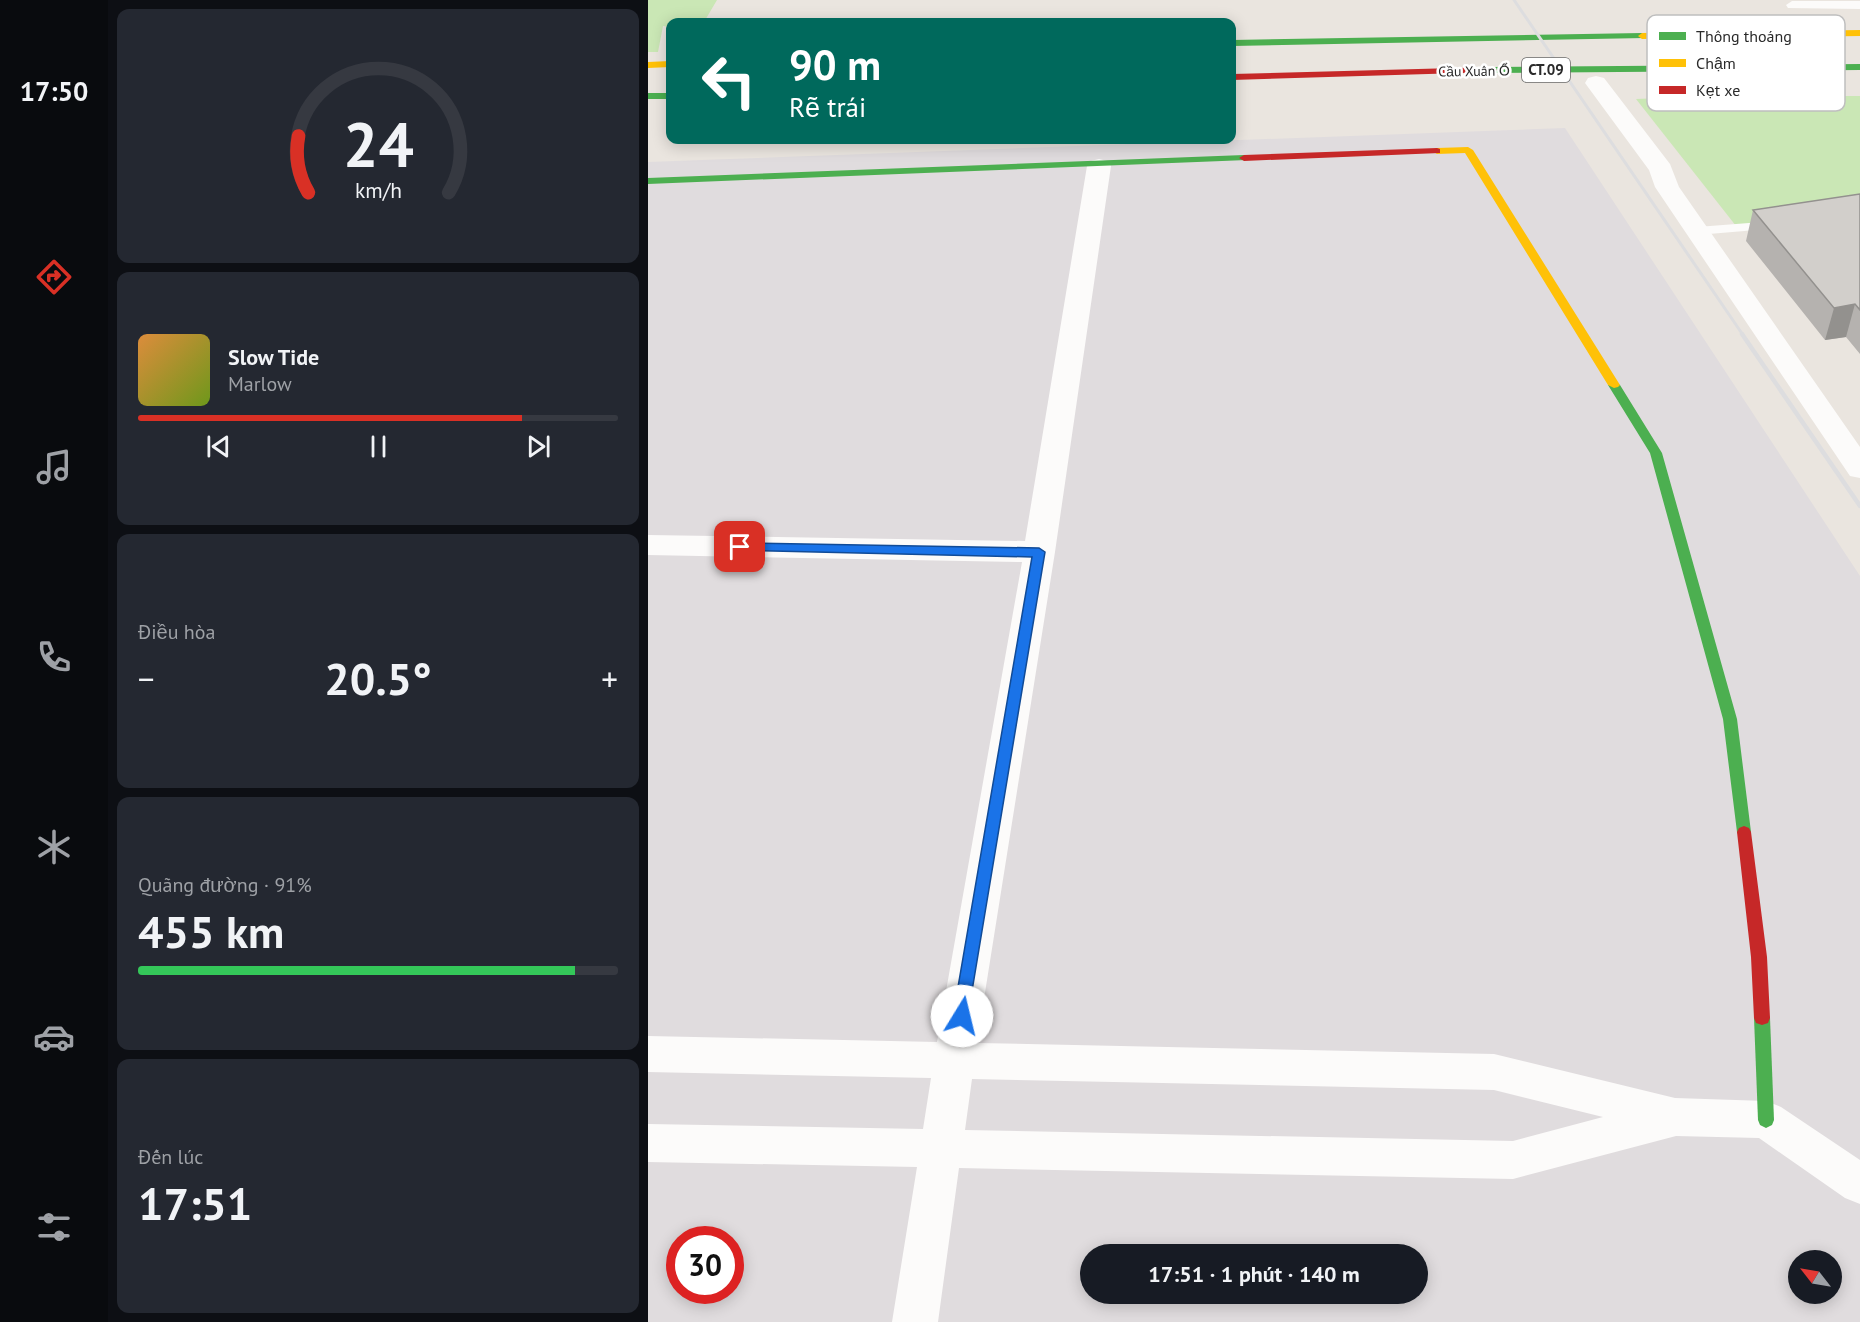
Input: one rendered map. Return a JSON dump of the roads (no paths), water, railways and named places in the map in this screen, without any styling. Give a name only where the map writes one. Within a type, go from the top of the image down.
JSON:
[{"type":"main road","name":"Cầu Xuân Ổ","points":[[1845,33],[1860,33]]},
{"type":"main road","name":"Cầu Xuân Ổ","points":[[1236,43],[1647,36]]},
{"type":"main road","points":[[648,65],[666,64]]},
{"type":"main road","name":"Cầu Xuân Ổ","points":[[1845,67],[1860,67]]},
{"type":"main road","name":"Cầu Xuân Ổ","points":[[1236,76],[1647,69]]},
{"type":"main road","points":[[648,96],[666,96]]},
{"type":"main road","points":[[648,182],[1467,150],[1656,453],[1730,719],[1759,957],[1766,1120]]},
{"type":"street","points":[[1596,83],[1661,169],[1667,187],[1860,469]]},
{"type":"street","points":[[915,1322],[954,1062],[1039,552],[1099,166]]},
{"type":"street","points":[[648,545],[1039,552]]},
{"type":"street","points":[[648,1054],[1494,1072],[1675,1117],[1766,1120],[1860,1184]]},
{"type":"street","points":[[648,1143],[942,1151],[1513,1160],[1675,1117]]},
{"type":"lane","points":[[1792,5],[1860,5]]},
{"type":"lane","points":[[1697,231],[1788,224]]},
{"type":"railway","points":[[1514,0],[1743,335]]},
{"type":"railway","points":[[1742,334],[1860,506]]}]
